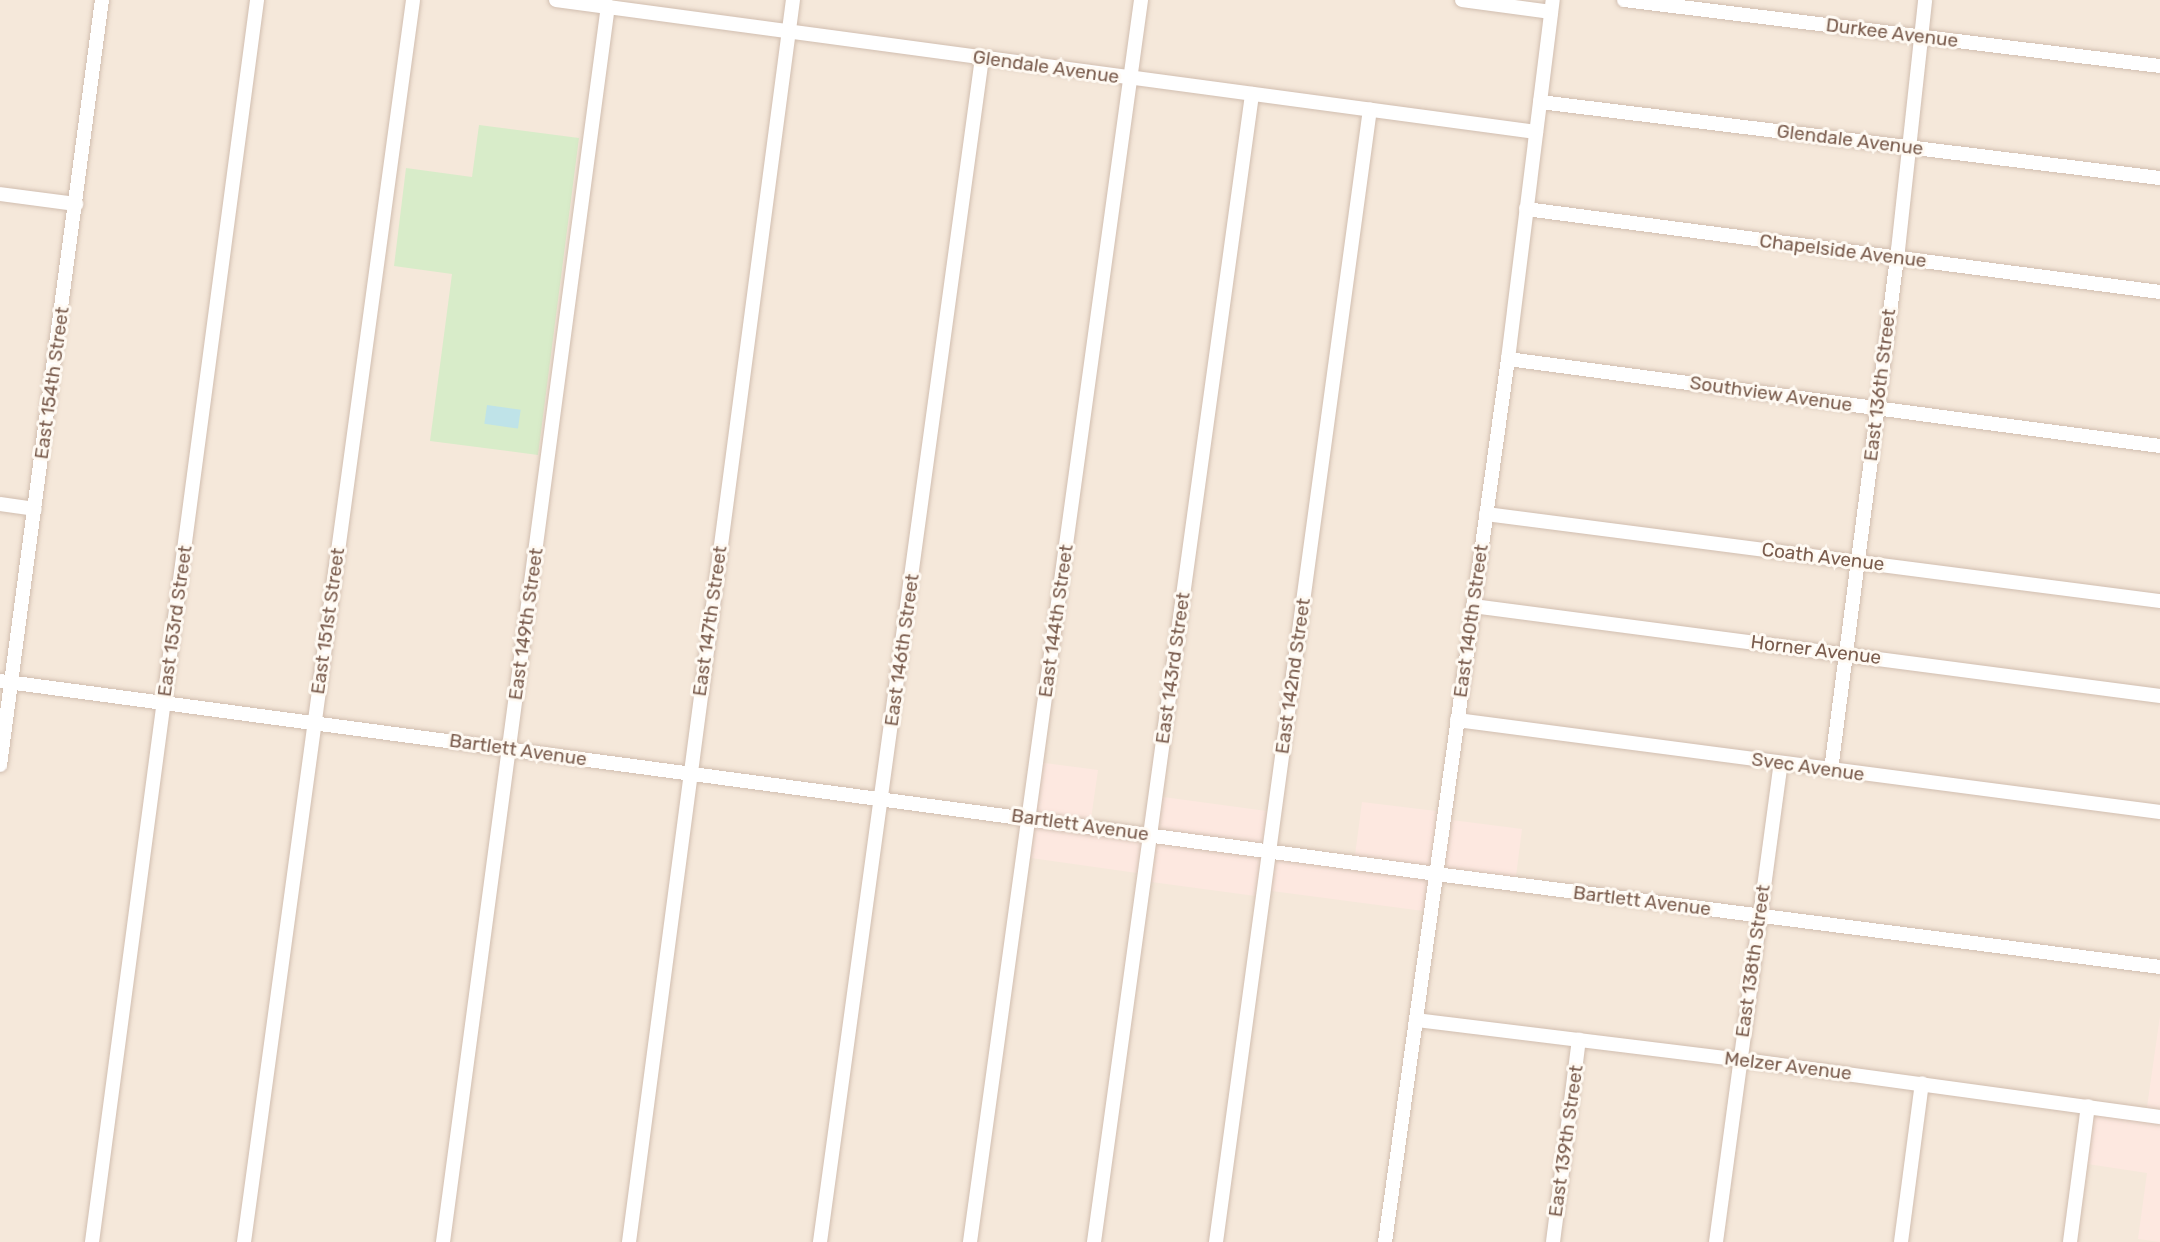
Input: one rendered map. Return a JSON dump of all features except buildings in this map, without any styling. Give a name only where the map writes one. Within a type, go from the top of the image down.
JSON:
[{"type":"street","name":"East 154th Street","points":[[0,765],[6,682],[35,509],[102,0]]},
{"type":"street","name":"East 153rd Street","points":[[92,1242],[257,0]]},
{"type":"street","name":"East 151st Street","points":[[244,1242],[413,0]]},
{"type":"street","name":"Glendale Avenue","points":[[556,0],[616,5],[789,33],[1536,132]]},
{"type":"street","name":"East 147th Street","points":[[629,1242],[793,0]]},
{"type":"street","name":"East 144th Street","points":[[970,1242],[1142,0]]},
{"type":"street","points":[[1462,0],[1552,6]]},
{"type":"street","name":"Durkee Avenue","points":[[1624,0],[2160,66]]},
{"type":"street","name":"East 136th Street","points":[[1832,771],[1910,148],[1925,0]]},
{"type":"street","name":"East 149th Street","points":[[443,1242],[616,5]]},
{"type":"street","name":"East 140th Street","points":[[1385,1242],[1508,359],[1552,6]]},
{"type":"street","name":"East 146th Street","points":[[820,1242],[982,58]]},
{"type":"street","name":"East 143rd Street","points":[[1094,1242],[1252,94]]},
{"type":"street","name":"Glendale Avenue","points":[[1540,102],[2160,178]]},
{"type":"street","name":"East 142nd Street","points":[[1216,1242],[1370,109]]},
{"type":"street","points":[[0,194],[76,204]]},
{"type":"street","name":"Chapelside Avenue","points":[[1526,209],[2160,292]]},
{"type":"street","name":"Southview Avenue","points":[[1508,359],[2160,446]]},
{"type":"street","points":[[0,504],[35,509]]},
{"type":"street","name":"Coath Avenue","points":[[1486,514],[2160,601]]},
{"type":"street","name":"Horner Avenue","points":[[1473,606],[2160,695]]},
{"type":"street","name":"Bartlett Avenue","points":[[6,682],[1269,852],[2160,967]]},
{"type":"street","name":"Svec Avenue","points":[[1457,720],[2160,812]]},
{"type":"street","name":"East 138th Street","points":[[1716,1242],[1780,763]]},
{"type":"street","name":"Melzer Avenue","points":[[1416,1020],[1741,1059],[2160,1117]]},
{"type":"street","name":"East 139th Street","points":[[1553,1242],[1580,1040]]},
{"type":"street","points":[[1901,1242],[1922,1083]]},
{"type":"street","points":[[2070,1242],[2088,1107]]},
{"type":"shaded area","points":[[0,0],[2160,0],[2160,1242],[0,1242]]},
{"type":"shaded area","points":[[1037,762],[1098,770],[1090,826],[1150,834],[1156,796],[1274,812],[1269,851],[1354,863],[1362,802],[1444,812],[1444,819],[1522,829],[1515,884],[1437,874],[1431,912],[1264,890],[1263,897],[1144,881],[1144,874],[1024,857]]},
{"type":"shaded area","points":[[2160,1016],[2160,1242],[2138,1239],[2147,1173],[2081,1163],[2088,1106],[2146,1114]]},
{"type":"green space","points":[[479,125],[579,138],[538,455],[430,441],[452,274],[394,266],[406,168],[472,177]]},
{"type":"water","points":[[487,405],[521,410],[518,429],[484,424]]}]
